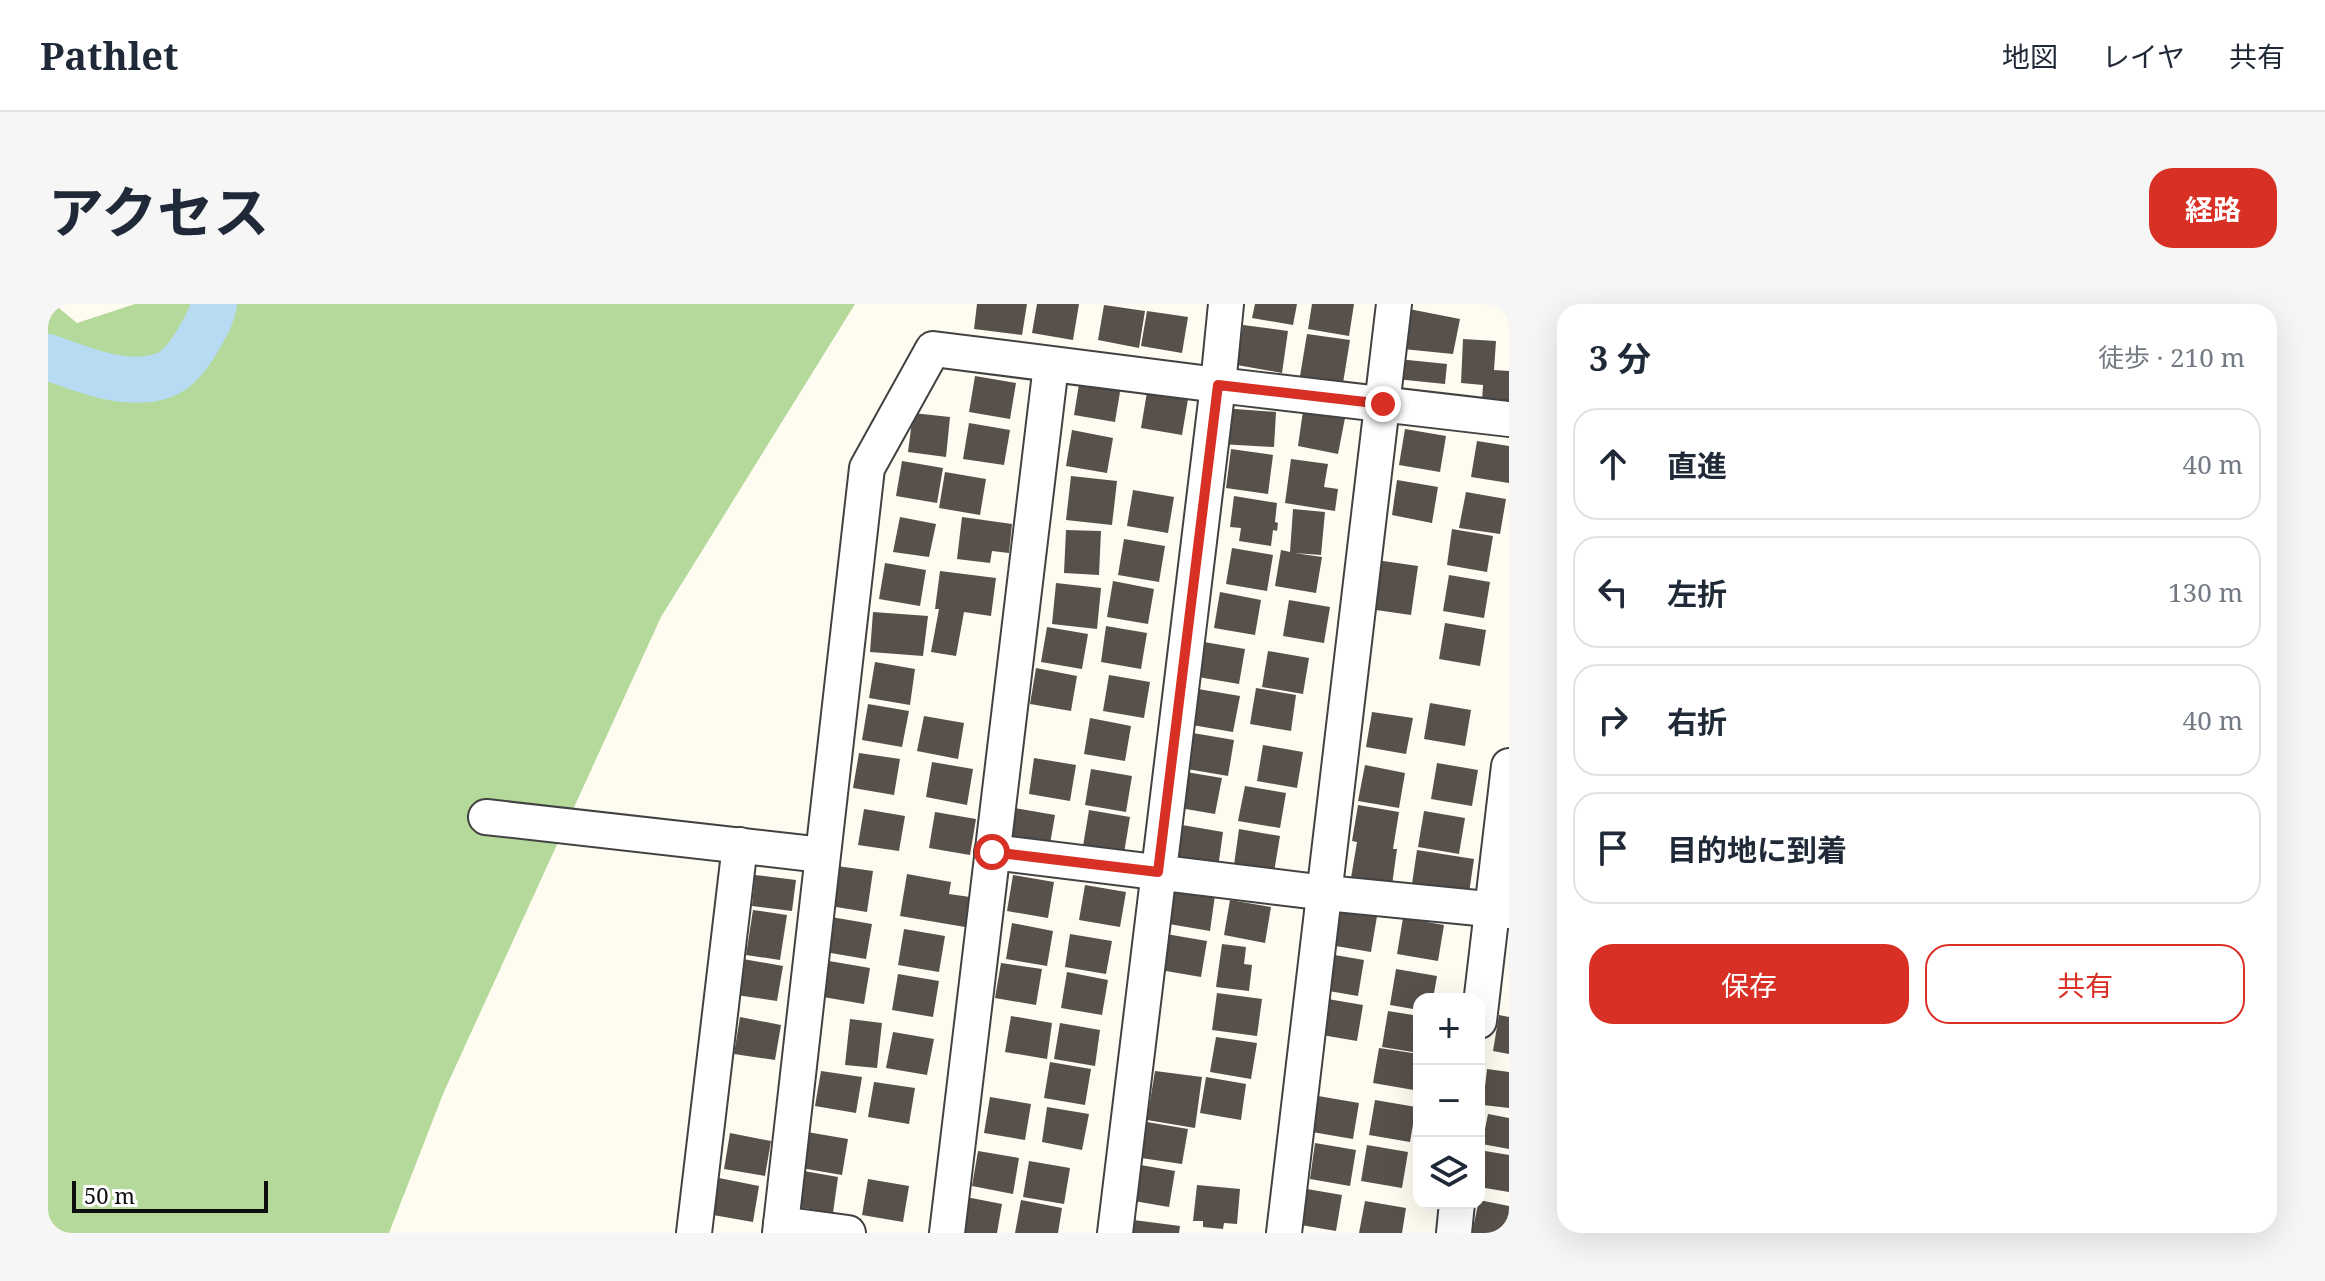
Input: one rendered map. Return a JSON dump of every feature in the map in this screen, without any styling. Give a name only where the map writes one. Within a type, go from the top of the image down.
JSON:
[{"type":"street","points":[[1115,1233],[1226,304]]},
{"type":"street","points":[[1284,1233],[1394,304]]},
{"type":"street","points":[[848,1233],[780,1228],[867,468],[933,349],[1509,419]]},
{"type":"street","points":[[947,1233],[1051,365]]},
{"type":"street","points":[[1485,993],[1501,910],[1509,766]]},
{"type":"street","points":[[486,817],[822,855]]},
{"type":"street","points":[[694,1233],[740,845]]},
{"type":"street","points":[[992,852],[1326,893],[1501,910]]},
{"type":"street","points":[[1454,1233],[1456,1209]]},
{"type":"green space","points":[[48,304],[54,304],[77,323],[135,304],[855,304],[661,617],[443,1094],[389,1233],[48,1233]]},
{"type":"building","points":[[977,304],[1027,304],[1022,335],[974,329]]},
{"type":"building","points":[[1037,304],[1079,304],[1073,340],[1032,333]]},
{"type":"building","points":[[1255,304],[1297,304],[1293,325],[1252,318]]},
{"type":"building","points":[[1312,304],[1354,304],[1349,336],[1308,329]]},
{"type":"building","points":[[1104,305],[1145,311],[1139,348],[1098,340]]},
{"type":"building","points":[[1409,309],[1460,319],[1453,354],[1403,349]]},
{"type":"building","points":[[1147,311],[1188,317],[1182,353],[1141,346]]},
{"type":"building","points":[[1243,325],[1288,331],[1282,373],[1237,365]]},
{"type":"building","points":[[1307,334],[1350,340],[1343,383],[1300,376]]},
{"type":"building","points":[[1463,339],[1496,341],[1494,370],[1509,371],[1509,402],[1482,401],[1483,385],[1461,383]]},
{"type":"building","points":[[1398,359],[1447,364],[1445,384],[1396,379]]},
{"type":"building","points":[[975,376],[1016,383],[1010,419],[969,412]]},
{"type":"building","points":[[1080,378],[1121,386],[1115,422],[1074,415]]},
{"type":"building","points":[[1147,392],[1188,399],[1182,435],[1141,428]]},
{"type":"building","points":[[1222,408],[1276,412],[1274,447],[1220,444]]},
{"type":"building","points":[[1303,411],[1345,418],[1338,454],[1298,446]]},
{"type":"building","points":[[913,413],[950,417],[946,457],[908,452]]},
{"type":"building","points":[[969,423],[1010,430],[1004,465],[963,459]]},
{"type":"building","points":[[1405,429],[1446,436],[1440,472],[1399,465]]},
{"type":"building","points":[[1072,430],[1113,438],[1107,473],[1066,466]]},
{"type":"building","points":[[1477,441],[1509,446],[1509,483],[1471,477]]},
{"type":"building","points":[[1231,449],[1273,455],[1268,494],[1226,488]]},
{"type":"building","points":[[1291,459],[1328,464],[1324,487],[1338,489],[1335,511],[1285,503]]},
{"type":"building","points":[[902,461],[943,468],[937,503],[896,496]]},
{"type":"building","points":[[945,472],[986,479],[980,515],[939,508]]},
{"type":"building","points":[[1071,476],[1117,481],[1112,525],[1066,520]]},
{"type":"building","points":[[1397,480],[1438,487],[1432,523],[1392,515]]},
{"type":"building","points":[[1133,490],[1174,497],[1168,533],[1127,526]]},
{"type":"building","points":[[1466,492],[1506,499],[1500,534],[1459,528]]},
{"type":"building","points":[[1234,496],[1277,503],[1277,531],[1273,530],[1271,546],[1239,541],[1241,528],[1230,527]]},
{"type":"building","points":[[1293,509],[1325,512],[1321,555],[1294,553],[1322,557],[1316,593],[1275,586],[1281,550],[1290,552]]},
{"type":"building","points":[[900,517],[936,524],[929,557],[893,552]]},
{"type":"building","points":[[962,517],[1012,524],[1009,553],[992,551],[990,563],[957,559]]},
{"type":"building","points":[[1452,529],[1493,536],[1487,572],[1447,565]]},
{"type":"building","points":[[1066,530],[1101,531],[1099,575],[1064,573]]},
{"type":"building","points":[[1124,539],[1165,546],[1159,582],[1118,575]]},
{"type":"building","points":[[1232,548],[1273,555],[1267,591],[1226,584]]},
{"type":"building","points":[[1376,560],[1418,566],[1411,615],[1369,609]]},
{"type":"building","points":[[885,563],[926,570],[920,606],[879,599]]},
{"type":"building","points":[[940,571],[996,578],[991,616],[964,612],[956,656],[931,652],[939,609],[935,609]]},
{"type":"building","points":[[1449,575],[1490,582],[1484,618],[1443,611]]},
{"type":"building","points":[[1113,581],[1154,589],[1148,624],[1107,617]]},
{"type":"building","points":[[1056,583],[1101,588],[1097,629],[1052,624]]},
{"type":"building","points":[[1220,592],[1261,600],[1255,635],[1214,628]]},
{"type":"building","points":[[1289,600],[1330,607],[1324,643],[1283,636]]},
{"type":"building","points":[[873,612],[928,616],[923,656],[870,652]]},
{"type":"building","points":[[1445,623],[1486,630],[1480,666],[1439,659]]},
{"type":"building","points":[[1106,626],[1147,633],[1141,669],[1101,662]]},
{"type":"building","points":[[1047,627],[1088,634],[1082,669],[1041,662]]},
{"type":"building","points":[[1204,642],[1245,649],[1239,684],[1198,677]]},
{"type":"building","points":[[1268,651],[1309,658],[1303,694],[1262,687]]},
{"type":"building","points":[[875,662],[915,669],[910,705],[869,698]]},
{"type":"building","points":[[1036,668],[1077,676],[1071,711],[1030,704]]},
{"type":"building","points":[[1109,675],[1150,682],[1144,718],[1103,711]]},
{"type":"building","points":[[1256,688],[1296,695],[1291,731],[1250,724]]},
{"type":"building","points":[[1198,689],[1240,696],[1233,732],[1192,725]]},
{"type":"building","points":[[1430,703],[1471,710],[1465,746],[1424,739]]},
{"type":"building","points":[[868,704],[909,711],[902,747],[862,740]]},
{"type":"building","points":[[1372,712],[1413,718],[1406,754],[1366,747]]},
{"type":"building","points":[[924,716],[964,723],[958,759],[917,751]]},
{"type":"building","points":[[1090,718],[1131,726],[1125,761],[1084,754]]},
{"type":"building","points":[[1193,733],[1234,740],[1228,776],[1187,769]]},
{"type":"building","points":[[1263,745],[1303,752],[1297,788],[1257,781]]},
{"type":"building","points":[[859,753],[900,759],[894,795],[853,788]]},
{"type":"building","points":[[1034,758],[1076,765],[1070,801],[1029,794]]},
{"type":"building","points":[[932,762],[973,769],[967,805],[926,797]]},
{"type":"building","points":[[1437,763],[1478,770],[1472,806],[1431,799]]},
{"type":"building","points":[[1365,765],[1405,773],[1399,808],[1358,801]]},
{"type":"building","points":[[1091,769],[1132,776],[1126,812],[1085,805]]},
{"type":"building","points":[[1180,771],[1222,778],[1215,814],[1174,807]]},
{"type":"building","points":[[1245,786],[1286,793],[1280,828],[1238,821]]},
{"type":"building","points":[[1358,805],[1399,812],[1393,849],[1397,849],[1392,885],[1351,878],[1357,842],[1352,841]]},
{"type":"building","points":[[1014,808],[1055,815],[1049,850],[1008,844]]},
{"type":"building","points":[[864,809],[905,816],[899,851],[858,845]]},
{"type":"building","points":[[1089,810],[1130,817],[1124,853],[1083,846]]},
{"type":"building","points":[[1424,811],[1465,818],[1459,854],[1418,847]]},
{"type":"building","points":[[935,812],[976,819],[970,855],[929,848]]},
{"type":"building","points":[[1182,825],[1223,832],[1218,868],[1177,861]]},
{"type":"building","points":[[1239,829],[1280,836],[1274,872],[1234,865]]},
{"type":"building","points":[[1417,850],[1474,859],[1469,893],[1412,884]]},
{"type":"building","points":[[837,866],[873,871],[867,912],[830,906]]},
{"type":"building","points":[[907,874],[951,882],[949,894],[970,897],[965,927],[900,916]]},
{"type":"building","points":[[755,875],[796,880],[792,911],[752,906]]},
{"type":"building","points":[[1013,875],[1054,882],[1048,918],[1007,911]]},
{"type":"building","points":[[1085,885],[1126,892],[1120,927],[1079,920]]},
{"type":"building","points":[[1175,888],[1215,895],[1210,931],[1169,924]]},
{"type":"building","points":[[1230,900],[1271,907],[1265,943],[1224,935]]},
{"type":"building","points":[[1336,909],[1377,916],[1371,952],[1330,945]]},
{"type":"building","points":[[753,910],[787,915],[780,960],[746,955]]},
{"type":"building","points":[[831,917],[872,924],[866,959],[825,952]]},
{"type":"building","points":[[1403,918],[1444,925],[1438,961],[1397,954]]},
{"type":"building","points":[[1012,923],[1053,931],[1047,966],[1006,959]]},
{"type":"building","points":[[904,929],[945,936],[939,972],[898,965]]},
{"type":"building","points":[[1070,934],[1112,941],[1106,974],[1065,967]]},
{"type":"building","points":[[1166,934],[1207,941],[1201,977],[1160,970]]},
{"type":"building","points":[[1222,944],[1246,947],[1244,964],[1252,965],[1249,991],[1216,987]]},
{"type":"building","points":[[1323,953],[1364,960],[1358,996],[1317,989]]},
{"type":"building","points":[[743,959],[783,966],[777,1001],[736,995]]},
{"type":"building","points":[[829,961],[870,968],[864,1004],[823,997]]},
{"type":"building","points":[[1001,963],[1042,969],[1036,1005],[995,998]]},
{"type":"building","points":[[1396,969],[1437,976],[1434,993],[1413,993],[1413,1009],[1390,1005]]},
{"type":"building","points":[[1067,972],[1108,980],[1102,1015],[1061,1008]]},
{"type":"building","points":[[898,974],[939,981],[933,1017],[892,1010]]},
{"type":"building","points":[[1217,993],[1262,999],[1257,1036],[1212,1030]]},
{"type":"building","points":[[1322,998],[1363,1005],[1357,1041],[1316,1034]]},
{"type":"building","points":[[1388,1011],[1413,1015],[1413,1052],[1382,1047]]},
{"type":"building","points":[[1499,1015],[1509,1017],[1509,1054],[1493,1051]]},
{"type":"building","points":[[1011,1016],[1052,1023],[1047,1059],[1005,1052]]},
{"type":"building","points":[[740,1017],[781,1025],[775,1060],[734,1054]]},
{"type":"building","points":[[850,1019],[882,1023],[877,1068],[845,1065]]},
{"type":"building","points":[[1060,1023],[1100,1030],[1095,1066],[1054,1059]]},
{"type":"building","points":[[893,1032],[934,1039],[927,1075],[886,1068]]},
{"type":"building","points":[[1216,1037],[1257,1043],[1251,1079],[1210,1072]]},
{"type":"building","points":[[1379,1048],[1413,1053],[1413,1090],[1373,1083]]},
{"type":"building","points":[[1050,1062],[1091,1069],[1085,1105],[1044,1098]]},
{"type":"building","points":[[1487,1069],[1509,1072],[1509,1108],[1485,1105]]},
{"type":"building","points":[[821,1071],[862,1077],[856,1113],[815,1106]]},
{"type":"building","points":[[1155,1071],[1202,1077],[1195,1128],[1147,1120]]},
{"type":"building","points":[[1206,1077],[1246,1084],[1241,1120],[1200,1113]]},
{"type":"building","points":[[874,1082],[915,1088],[909,1124],[868,1117]]},
{"type":"building","points":[[1318,1096],[1359,1103],[1353,1139],[1312,1132]]},
{"type":"building","points":[[990,1097],[1031,1104],[1025,1140],[984,1133]]},
{"type":"building","points":[[1375,1100],[1413,1106],[1410,1142],[1369,1135]]},
{"type":"building","points":[[1047,1107],[1089,1114],[1082,1150],[1042,1142]]},
{"type":"building","points":[[1488,1114],[1509,1118],[1509,1149],[1485,1145]]},
{"type":"building","points":[[1147,1122],[1188,1129],[1182,1164],[1141,1158]]},
{"type":"building","points":[[807,1132],[848,1139],[842,1175],[801,1168]]},
{"type":"building","points":[[730,1133],[771,1141],[765,1176],[724,1169]]},
{"type":"building","points":[[1315,1143],[1356,1150],[1350,1186],[1310,1179]]},
{"type":"building","points":[[1367,1145],[1408,1152],[1402,1188],[1361,1181]]},
{"type":"building","points":[[978,1151],[1019,1158],[1013,1194],[972,1186]]},
{"type":"building","points":[[1485,1151],[1509,1155],[1509,1192],[1485,1188]]},
{"type":"building","points":[[1029,1161],[1070,1168],[1064,1204],[1023,1197]]},
{"type":"building","points":[[1135,1164],[1175,1171],[1169,1207],[1128,1200]]},
{"type":"building","points":[[798,1170],[838,1177],[833,1213],[792,1206]]},
{"type":"building","points":[[719,1178],[759,1186],[753,1222],[713,1215]]},
{"type":"building","points":[[868,1179],[909,1186],[903,1222],[862,1215]]},
{"type":"building","points":[[1197,1185],[1240,1189],[1237,1224],[1224,1223],[1223,1229],[1203,1227],[1203,1221],[1193,1221]]},
{"type":"building","points":[[1301,1188],[1342,1195],[1336,1231],[1295,1224]]},
{"type":"building","points":[[961,1196],[1002,1204],[997,1233],[959,1233]]},
{"type":"building","points":[[1021,1200],[1062,1208],[1058,1233],[1015,1233]]},
{"type":"building","points":[[1365,1201],[1406,1208],[1402,1233],[1359,1233]]},
{"type":"building","points":[[1485,1201],[1509,1206],[1509,1233],[1472,1233],[1477,1209],[1485,1209]]},
{"type":"building","points":[[1126,1219],[1180,1226],[1179,1233],[1124,1233]]},
{"type":"waterway","points":[[48,357],[119,378],[133,380],[162,376],[174,370],[188,355],[214,304]]},
{"type":"route","points":[[992,852],[1158,872],[1218,385],[1383,404]]}]
